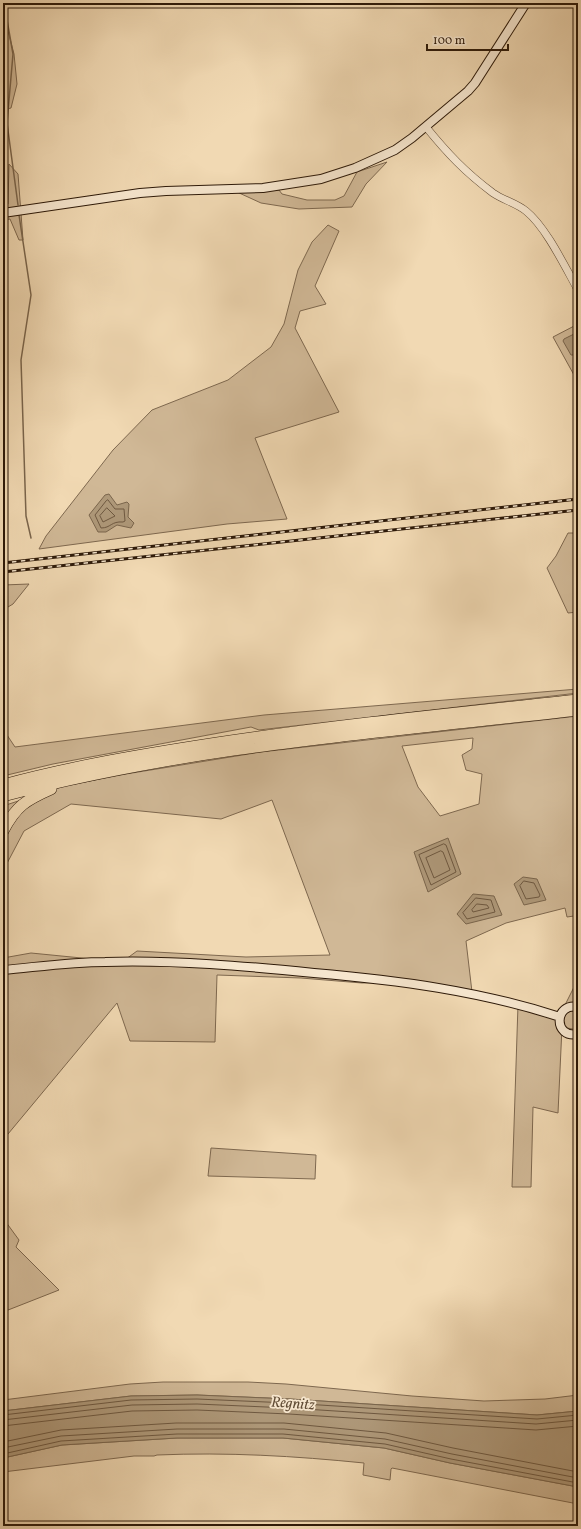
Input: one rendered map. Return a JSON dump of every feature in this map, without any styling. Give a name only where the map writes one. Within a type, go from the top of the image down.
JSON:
[{"type":"highway","points":[[3,785],[124,758],[243,739],[578,700]]},
{"type":"highway","points":[[3,796],[123,769],[247,749],[578,710]]},
{"type":"highway","points":[[3,831],[13,814],[22,805],[36,796],[70,780]]},
{"type":"main road","points":[[3,212],[166,190],[262,188],[322,179],[355,168],[395,150],[460,99],[475,83],[526,3]]},
{"type":"main road","points":[[3,970],[74,963],[166,962],[301,971],[429,986],[512,1003],[560,1017]]},
{"type":"main road","points":[[578,1006],[573,1006],[565,1010],[560,1017],[560,1025],[565,1032],[574,1035],[578,1034]]},
{"type":"street","points":[[428,125],[443,148],[464,170],[496,194],[526,211],[550,241],[578,290]]},
{"type":"shaded area","points":[[3,12],[14,54],[17,84],[11,108],[7,109],[6,95],[3,93]]},
{"type":"shaded area","points":[[387,162],[366,184],[352,207],[299,209],[261,203],[237,192],[279,190],[282,194],[307,200],[335,200],[344,196],[357,172]]},
{"type":"shaded area","points":[[9,164],[18,174],[23,240],[19,240],[10,219],[3,220],[3,205],[8,204]]},
{"type":"shaded area","points":[[328,225],[339,231],[315,286],[326,304],[300,311],[295,328],[339,412],[255,438],[287,519],[227,524],[39,549],[46,536],[113,450],[152,410],[228,380],[271,347],[284,324],[298,270],[312,242]]},
{"type":"shaded area","points":[[578,324],[578,373],[574,375],[553,337]]},
{"type":"shaded area","points":[[568,533],[576,533],[576,561],[578,562],[578,612],[568,613],[547,568],[556,556]]},
{"type":"shaded area","points":[[29,584],[13,604],[3,610],[3,585]]},
{"type":"shaded area","points":[[578,689],[578,693],[259,730],[251,727],[53,764],[3,776],[3,729],[15,747],[264,715]]},
{"type":"shaded area","points":[[578,716],[578,1030],[562,1027],[558,1113],[533,1107],[531,1187],[512,1187],[518,1005],[560,1015],[575,985],[577,942],[574,937],[574,916],[567,917],[565,908],[506,923],[466,941],[472,992],[402,982],[362,983],[301,978],[217,975],[215,1042],[130,1041],[117,1003],[3,1140],[3,958],[31,953],[122,962],[137,951],[246,957],[330,955],[272,800],[221,819],[71,804],[24,831],[3,871],[3,806],[64,786],[126,774],[261,752]],"holes":[[[473,738],[472,749],[462,755],[466,770],[482,774],[479,804],[440,816],[418,787],[402,746]]]},
{"type":"shaded area","points":[[211,1148],[316,1155],[315,1179],[208,1176]]},
{"type":"shaded area","points":[[3,1218],[19,1240],[16,1247],[59,1290],[3,1312]]},
{"type":"shaded area","points":[[163,1382],[248,1382],[286,1384],[484,1401],[545,1399],[578,1395],[578,1411],[537,1415],[290,1399],[197,1395],[131,1396],[3,1411],[3,1400],[130,1384]]},
{"type":"shaded area","points":[[177,1438],[283,1438],[384,1448],[450,1463],[578,1487],[578,1504],[392,1468],[390,1480],[363,1475],[364,1463],[312,1458],[235,1454],[134,1456],[3,1472],[3,1458],[62,1445]]},
{"type":"water","points":[[578,332],[578,353],[571,355],[563,341],[564,339]]},
{"type":"water","points":[[109,494],[117,505],[127,502],[129,504],[128,517],[134,523],[131,528],[117,525],[106,532],[98,532],[89,515],[105,495]]},
{"type":"water","points":[[448,838],[461,874],[428,892],[414,852]]},
{"type":"water","points":[[523,877],[537,879],[546,900],[524,905],[514,884]]},
{"type":"water","points":[[473,894],[494,896],[502,915],[466,924],[457,914]]},
{"type":"water","name":"Regnitz","points":[[197,1395],[290,1399],[537,1415],[578,1411],[578,1487],[450,1463],[384,1448],[283,1438],[177,1438],[62,1445],[3,1458],[3,1411],[131,1396]]},
{"type":"waterway","points":[[4,3],[13,54],[7,123],[18,205]]},
{"type":"waterway","points":[[19,215],[31,295],[21,360],[26,516],[31,538]]},
{"type":"railway","points":[[3,563],[578,499]]},
{"type":"railway","points":[[3,572],[578,510]]}]
